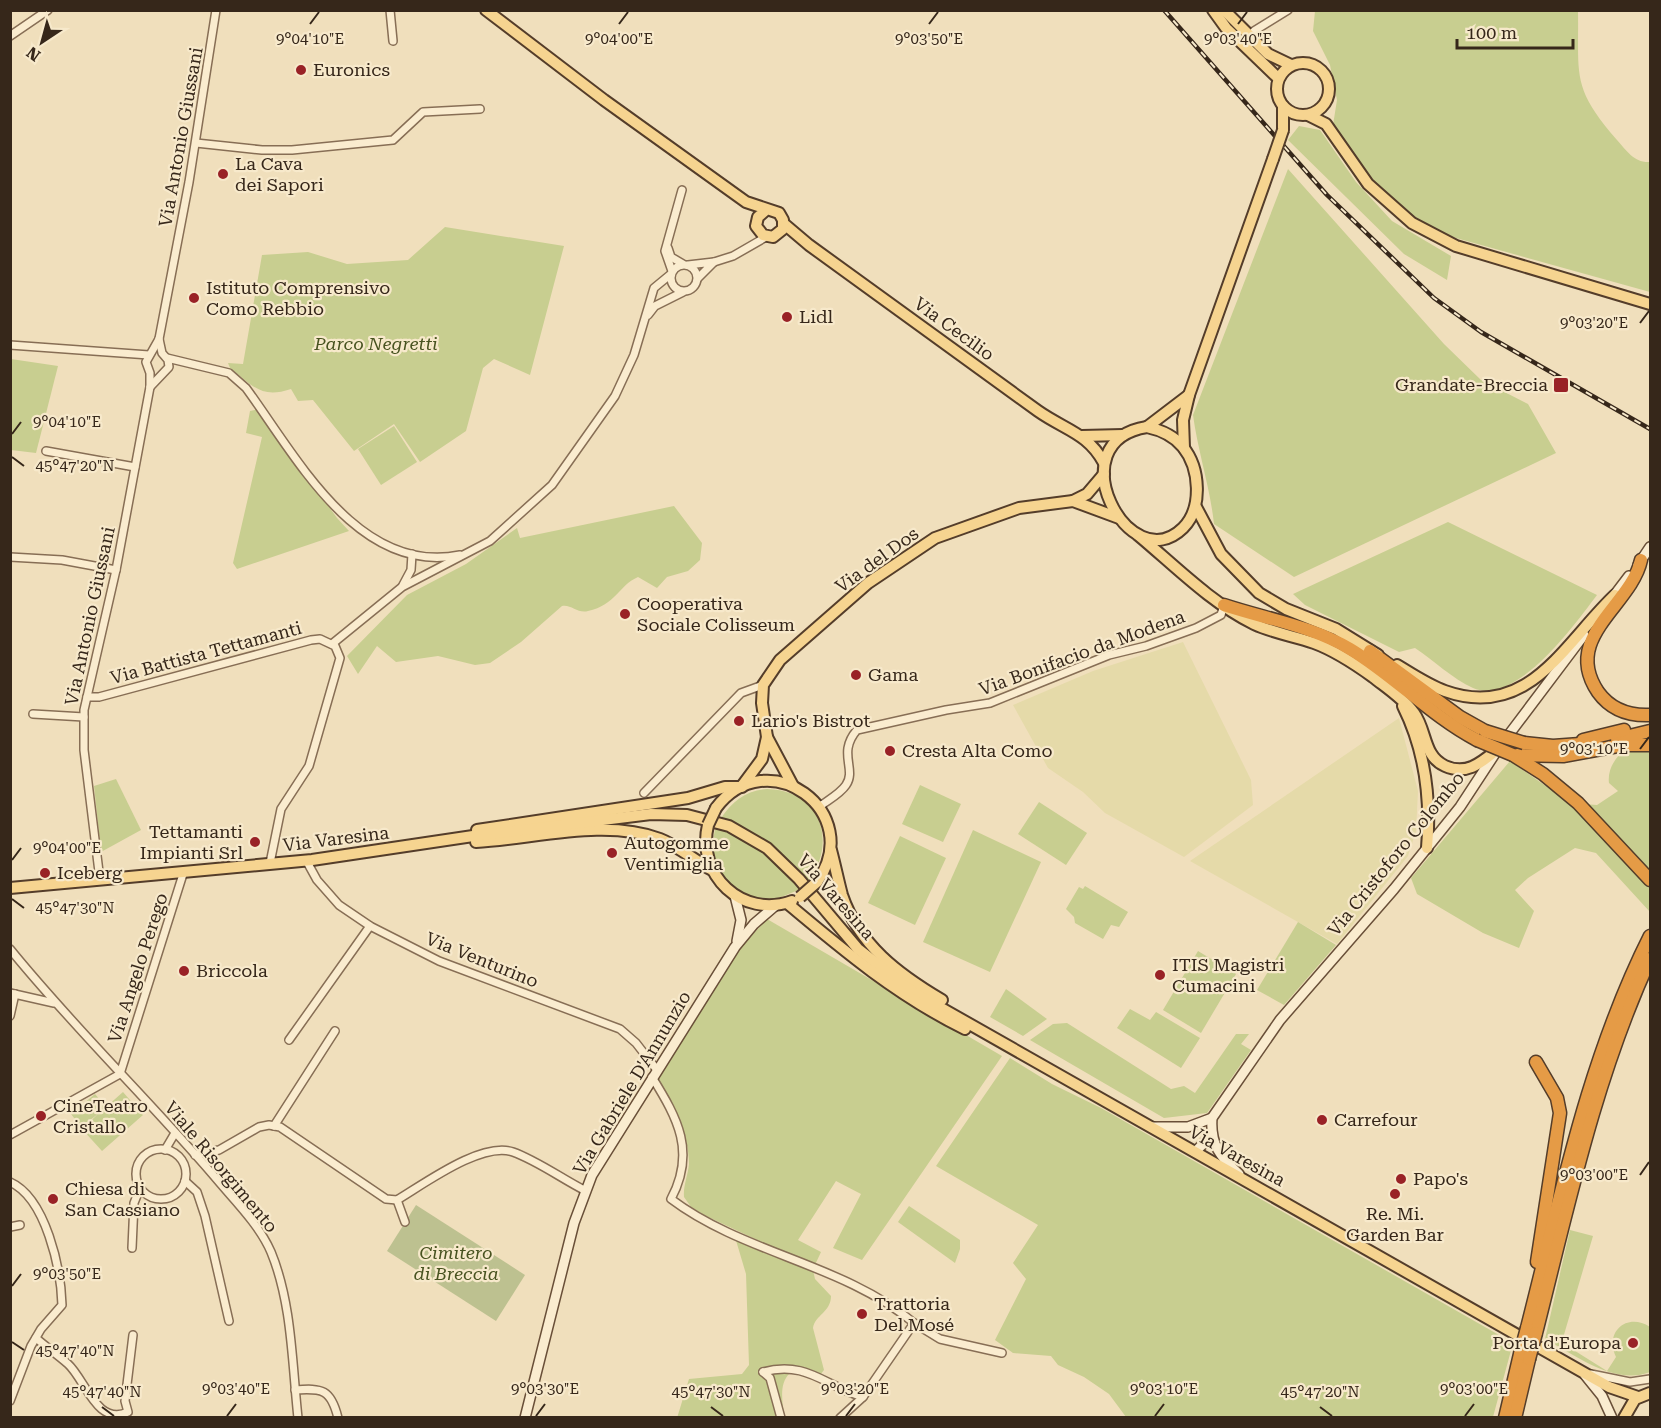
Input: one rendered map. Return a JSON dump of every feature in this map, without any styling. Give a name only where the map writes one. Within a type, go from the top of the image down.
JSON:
[{"type":"highway","points":[[1647,551],[1636,577],[1592,638],[1587,658],[1590,678],[1608,704],[1634,715],[1650,715]]},
{"type":"highway","points":[[1224,605],[1304,629],[1342,645],[1543,774],[1578,803],[1650,880]]},
{"type":"highway","points":[[1370,651],[1481,735],[1524,743],[1562,746],[1606,741],[1650,731]]},
{"type":"highway","points":[[1562,746],[1650,723]]},
{"type":"highway","points":[[1513,755],[1563,756],[1623,746],[1650,745]]},
{"type":"highway","points":[[1634,982],[1650,924]]},
{"type":"highway","points":[[1515,1418],[1525,1356],[1580,1140],[1650,936]]},
{"type":"highway","points":[[1634,982],[1650,959]]},
{"type":"highway","points":[[1634,982],[1650,964]]},
{"type":"highway","points":[[1531,1331],[1560,1113],[1557,1098],[1536,1062]]},
{"type":"highway","points":[[1505,1418],[1525,1356]]},
{"type":"main road","points":[[486,10],[731,192],[746,202],[779,213],[783,229],[771,236],[756,223],[731,192]]},
{"type":"main road","points":[[1214,10],[1226,28],[1278,78]]},
{"type":"main road","points":[[1224,10],[1268,54],[1292,65],[1311,63],[1323,71],[1328,78],[1326,124]]},
{"type":"main road","points":[[1292,65],[1278,78],[1277,93],[1283,106],[1283,128],[1189,395],[1183,420],[1184,448],[1196,482],[1196,507],[1221,554],[1259,593],[1286,609],[1336,629],[1370,651],[1444,691],[1476,698],[1494,696],[1526,686],[1544,674],[1592,616],[1615,595]]},
{"type":"main road","points":[[1283,128],[1302,115],[1322,107],[1328,98]]},
{"type":"main road","points":[[1283,106],[1326,124],[1368,184],[1412,223],[1456,246],[1650,304]]},
{"type":"main road","points":[[756,223],[766,210]]},
{"type":"main road","name":"Via Cecilio","points":[[783,223],[809,245],[1040,412],[1082,436],[1096,448],[1104,469],[1109,500],[1119,518],[1224,605],[1252,623],[1330,650],[1372,676],[1416,715],[1431,754],[1444,765],[1453,769],[1470,768],[1498,749]]},
{"type":"main road","name":"Via Cecilio","points":[[771,236],[809,245]]},
{"type":"main road","points":[[1082,436],[1122,435],[1148,427],[1189,395]]},
{"type":"main road","points":[[1148,427],[1167,434],[1184,448]]},
{"type":"main road","points":[[1073,501],[1087,494],[1104,469],[1110,449],[1122,435]]},
{"type":"main road","name":"Via del Dos","points":[[763,685],[780,660],[868,583],[916,549],[993,516],[1040,504],[1073,501],[1119,518]]},
{"type":"main road","points":[[1138,535],[1157,540],[1175,534],[1184,526],[1196,507]]},
{"type":"main road","points":[[763,685],[762,703],[767,737],[793,786]]},
{"type":"main road","points":[[1399,698],[1415,735],[1430,803],[1426,848]]},
{"type":"main road","points":[[767,737],[762,759],[742,787],[716,808],[708,825],[706,844],[712,870],[722,885],[735,896],[758,905],[781,904],[801,897],[818,882],[826,868],[831,850]]},
{"type":"main road","points":[[422,845],[492,826],[580,815],[766,781],[793,786],[808,795],[819,807],[830,831],[831,850],[848,909],[874,950],[900,973],[970,1017],[1008,1047]]},
{"type":"main road","name":"Via Varesina","points":[[10,888],[306,861],[651,814],[687,815],[729,826],[767,848],[783,862],[839,930],[885,972],[913,992],[1241,1176],[1609,1387],[1638,1397]]},
{"type":"main road","points":[[422,845],[503,841],[602,830],[624,830],[671,844],[712,870]]},
{"type":"main road","points":[[781,904],[898,992],[970,1032],[1008,1047]]},
{"type":"main road","name":"Via Varesina","points":[[1609,1387],[1620,1399],[1624,1416]]},
{"type":"main road","points":[[1624,1416],[1630,1404],[1638,1397],[1650,1393]]},
{"type":"street","points":[[10,36],[48,10]]},
{"type":"street","name":"Via Antonio Giussani","points":[[100,880],[84,750],[84,717],[116,570],[150,387],[149,357],[159,339],[196,143],[216,10]]},
{"type":"street","points":[[390,10],[393,41]]},
{"type":"street","points":[[1254,31],[1288,10]]},
{"type":"street","points":[[196,143],[262,150],[292,150],[393,140],[423,112],[480,109]]},
{"type":"street","points":[[682,190],[665,250],[672,285],[685,291]]},
{"type":"street","points":[[746,246],[756,223]]},
{"type":"street","points":[[270,863],[281,809],[309,766],[340,658],[339,652],[332,644],[402,587],[490,541],[513,522],[563,472],[621,385],[654,288],[671,273],[686,265],[714,262],[733,256],[746,246],[771,236]]},
{"type":"street","points":[[668,240],[671,257],[695,270],[697,281]]},
{"type":"street","points":[[645,320],[655,306],[691,289],[714,262]]},
{"type":"street","name":"Via Antonio Giussani","points":[[150,387],[169,367],[159,339]]},
{"type":"street","points":[[10,345],[139,357],[165,356],[182,363],[202,364],[230,372],[246,388],[332,505],[350,523],[370,537],[412,554],[446,558],[468,554]]},
{"type":"street","points":[[169,367],[182,363]]},
{"type":"street","points":[[150,373],[159,375]]},
{"type":"street","points":[[46,452],[135,467]]},
{"type":"street","name":"Via Cristoforo Colombo","points":[[1212,1118],[1280,1020],[1460,807],[1498,749],[1647,551]]},
{"type":"street","points":[[402,587],[411,570],[412,554]]},
{"type":"street","points":[[10,557],[62,560],[116,570]]},
{"type":"street","name":"Via Bonifacio da Modena","points":[[819,807],[842,789],[849,779],[846,753],[849,740],[857,730],[946,710],[990,703],[1109,655],[1146,646],[1196,628],[1221,615],[1224,605]]},
{"type":"street","name":"Via Battista Tettamanti","points":[[87,697],[99,697],[312,640],[320,639],[332,644]]},
{"type":"street","points":[[644,793],[741,693],[763,685]]},
{"type":"street","points":[[33,714],[84,717]]},
{"type":"street","name":"Via Venturino","points":[[306,861],[317,880],[339,905],[370,926],[439,962],[620,1029],[636,1042],[674,1115],[681,1139],[684,1170],[671,1199],[703,1219],[856,1286],[895,1308],[914,1323]]},
{"type":"street","name":"Via Angelo Perego","points":[[120,1074],[184,871]]},
{"type":"street","name":"Via Gabriele D'Annunzio","points":[[735,896],[741,920],[735,947]]},
{"type":"street","name":"Via Gabriele D'Annunzio","points":[[525,1418],[574,1223],[598,1163],[735,947],[754,924],[781,904]]},
{"type":"street","points":[[289,1040],[370,926]]},
{"type":"street","name":"Viale Risorgimento","points":[[10,949],[54,1003],[195,1155],[249,1219],[270,1249],[282,1282],[298,1418]]},
{"type":"street","points":[[10,1016],[13,994],[54,1003]]},
{"type":"street","points":[[274,1126],[335,1031]]},
{"type":"street","points":[[10,1135],[120,1074]]},
{"type":"street","points":[[1149,1126],[1188,1127],[1212,1118],[1211,1136],[1221,1157],[1241,1176]]},
{"type":"street","points":[[195,1155],[219,1150],[259,1127],[274,1126],[292,1133],[386,1199],[397,1200],[476,1155],[493,1150],[513,1152],[586,1191]]},
{"type":"street","points":[[165,1150],[175,1133]]},
{"type":"street","points":[[1195,1152],[1211,1136]]},
{"type":"street","points":[[132,1248],[134,1203],[140,1188],[136,1172],[142,1157],[149,1152],[165,1150],[173,1152],[184,1164],[185,1181],[176,1194],[161,1200],[153,1198],[140,1188]]},
{"type":"street","points":[[185,1181],[197,1192],[205,1216],[229,1321]]},
{"type":"street","points":[[10,1182],[30,1197],[56,1257],[62,1285],[62,1305],[36,1338],[10,1401]]},
{"type":"street","points":[[397,1200],[405,1222]]},
{"type":"street","points":[[10,1227],[20,1225]]},
{"type":"street","points":[[840,1418],[863,1396],[914,1323],[940,1339],[1002,1353]]},
{"type":"street","points":[[36,1338],[68,1364],[98,1407],[115,1415],[128,1412],[125,1401],[133,1335]]},
{"type":"street","points":[[782,1418],[770,1378],[763,1372],[780,1367],[804,1370],[863,1396]]},
{"type":"street","points":[[1582,1371],[1622,1381],[1650,1379]]},
{"type":"street","points":[[1582,1371],[1602,1396],[1612,1418]]},
{"type":"street","points":[[295,1390],[316,1389],[328,1394],[333,1400],[338,1418]]},
{"type":"shaded area","points":[[1183,642],[1251,780],[1253,805],[1184,857],[1105,813],[1083,792],[1048,768],[1013,705],[1093,671]]},
{"type":"shaded area","points":[[1399,718],[1418,791],[1416,831],[1408,856],[1337,944],[1190,861]]},
{"type":"green space","points":[[1315,11],[1578,11],[1579,66],[1585,93],[1602,122],[1628,152],[1640,161],[1650,162],[1650,292],[1456,238],[1418,222],[1373,181],[1333,125],[1337,100],[1330,65],[1313,31]]},
{"type":"green space","points":[[1299,126],[1320,130],[1356,182],[1392,221],[1451,256],[1447,280],[1404,254],[1288,140]]},
{"type":"green space","points":[[1288,169],[1444,344],[1481,380],[1528,404],[1556,453],[1294,577],[1214,524],[1193,415]]},
{"type":"green space","name":"Parco Negretti","points":[[445,227],[564,246],[530,375],[494,359],[483,368],[466,431],[420,462],[394,424],[354,451],[313,400],[298,401],[291,389],[272,392],[258,389],[230,368],[228,363],[243,364],[262,255],[308,252],[347,264],[408,260]]},
{"type":"green space","points":[[11,359],[58,366],[36,453],[11,450]]},
{"type":"green space","points":[[259,409],[337,518],[349,531],[237,569],[233,563],[262,437],[246,433],[250,411]]},
{"type":"green space","points":[[394,426],[417,462],[381,485],[358,449]]},
{"type":"green space","points":[[674,506],[702,543],[700,560],[688,571],[667,577],[657,588],[638,577],[611,600],[597,608],[584,612],[562,606],[521,642],[490,663],[475,665],[438,656],[396,662],[377,646],[358,674],[347,656],[407,595],[466,564],[517,528],[520,538]]},
{"type":"green space","points":[[1448,522],[1597,595],[1560,642],[1526,674],[1508,685],[1490,690],[1473,688],[1415,648],[1399,652],[1305,605],[1293,594]]},
{"type":"green space","points":[[1650,735],[1650,912],[1596,853],[1575,848],[1528,878],[1515,890],[1534,911],[1519,948],[1483,933],[1417,894],[1411,878],[1510,761],[1570,803],[1597,805],[1618,791],[1609,783],[1611,767],[1616,759],[1635,742]]},
{"type":"green space","points":[[116,779],[141,830],[101,852],[94,786]]},
{"type":"green space","points":[[920,785],[961,804],[943,842],[902,824]]},
{"type":"green space","points":[[767,789],[785,792],[800,798],[812,808],[819,821],[822,851],[817,867],[808,882],[768,845],[746,830],[721,818],[740,798],[752,792]]},
{"type":"green space","points":[[1039,802],[1087,833],[1066,865],[1018,834]]},
{"type":"green space","points":[[716,827],[762,852],[800,889],[771,899],[760,899],[737,891],[721,874],[716,863],[713,839]]},
{"type":"green space","points":[[973,830],[1041,862],[990,972],[923,942]]},
{"type":"green space","points":[[900,836],[946,858],[915,925],[868,903]]},
{"type":"green space","points":[[1085,886],[1128,912],[1119,927],[1111,925],[1103,939],[1075,923],[1074,917],[1066,909],[1079,887],[1083,889]]},
{"type":"green space","points":[[767,919],[1002,1056],[862,1260],[833,1248],[861,1194],[836,1181],[798,1240],[821,1252],[814,1267],[704,1215],[691,1207],[684,1197],[689,1164],[686,1141],[674,1110],[658,1080],[742,946]]},
{"type":"green space","points":[[1298,922],[1336,945],[1284,1005],[1257,990]]},
{"type":"green space","points":[[1198,951],[1236,974],[1201,1033],[1163,1010]]},
{"type":"green space","points":[[1006,989],[1047,1019],[1023,1036],[990,1017]]},
{"type":"green space","points":[[1130,1009],[1150,1020],[1156,1012],[1200,1038],[1181,1068],[1117,1028]]},
{"type":"green space","points":[[1067,1023],[1171,1089],[1184,1086],[1195,1093],[1236,1034],[1249,1034],[1241,1044],[1251,1050],[1207,1113],[1164,1118],[1030,1040],[1053,1024]]},
{"type":"green space","points":[[1010,1058],[1052,1084],[1101,1108],[1513,1343],[1493,1417],[1126,1417],[1109,1394],[1084,1377],[1058,1365],[1051,1356],[1013,1353],[995,1340],[1026,1279],[1013,1263],[1038,1225],[936,1166]]},
{"type":"green space","points":[[123,1092],[143,1115],[102,1151],[82,1129],[98,1114],[81,1127],[71,1114],[95,1094],[106,1107]]},
{"type":"green space","name":"Cimitero di Breccia","points":[[416,1205],[525,1275],[496,1321],[387,1251]]},
{"type":"green space","points":[[909,1206],[960,1240],[960,1249],[955,1263],[898,1222]]},
{"type":"green space","points":[[1570,1230],[1593,1236],[1563,1338],[1564,1344],[1607,1371],[1616,1357],[1613,1348],[1615,1333],[1626,1323],[1641,1323],[1650,1327],[1650,1372],[1623,1375],[1609,1372],[1582,1360],[1545,1339]]},
{"type":"green space","points":[[735,1237],[813,1270],[815,1279],[831,1296],[826,1310],[813,1328],[824,1370],[820,1375],[790,1373],[786,1377],[782,1400],[784,1417],[677,1418],[689,1379],[742,1374],[749,1365],[746,1274]]},
{"type":"railway","points":[[1164,10],[1327,195],[1434,298],[1481,332],[1650,429]]},
{"type":"place","name":"Euronics","points":[[301,70]]},
{"type":"place","name":"La Cava dei Sapori","points":[[223,174]]},
{"type":"place","name":"Istituto Comprensivo Como Rebbio","points":[[194,298]]},
{"type":"place","name":"Lidl","points":[[787,317]]},
{"type":"place","name":"Grandate-Breccia","points":[[1561,385]]},
{"type":"place","name":"Cooperativa Sociale Colisseum","points":[[625,614]]},
{"type":"place","name":"Gama","points":[[856,675]]},
{"type":"place","name":"Lario's Bistrot","points":[[739,721]]},
{"type":"place","name":"Cresta Alta Como","points":[[890,751]]},
{"type":"place","name":"Tettamanti Impianti Srl","points":[[255,842]]},
{"type":"place","name":"Autogomme Ventimiglia","points":[[612,853]]},
{"type":"place","name":"Iceberg","points":[[45,873]]},
{"type":"place","name":"Briccola","points":[[184,971]]},
{"type":"place","name":"ITIS Magistri Cumacini","points":[[1160,975]]},
{"type":"place","name":"CineTeatro Cristallo","points":[[41,1116]]},
{"type":"place","name":"Carrefour","points":[[1322,1120]]},
{"type":"place","name":"Papo's","points":[[1401,1179]]},
{"type":"place","name":"Re. Mi. Garden Bar","points":[[1395,1194]]},
{"type":"place","name":"Chiesa di San Cassiano","points":[[53,1199]]},
{"type":"place","name":"Trattoria Del Mosé","points":[[862,1314]]},
{"type":"place","name":"Porta d'Europa","points":[[1633,1343]]}]
